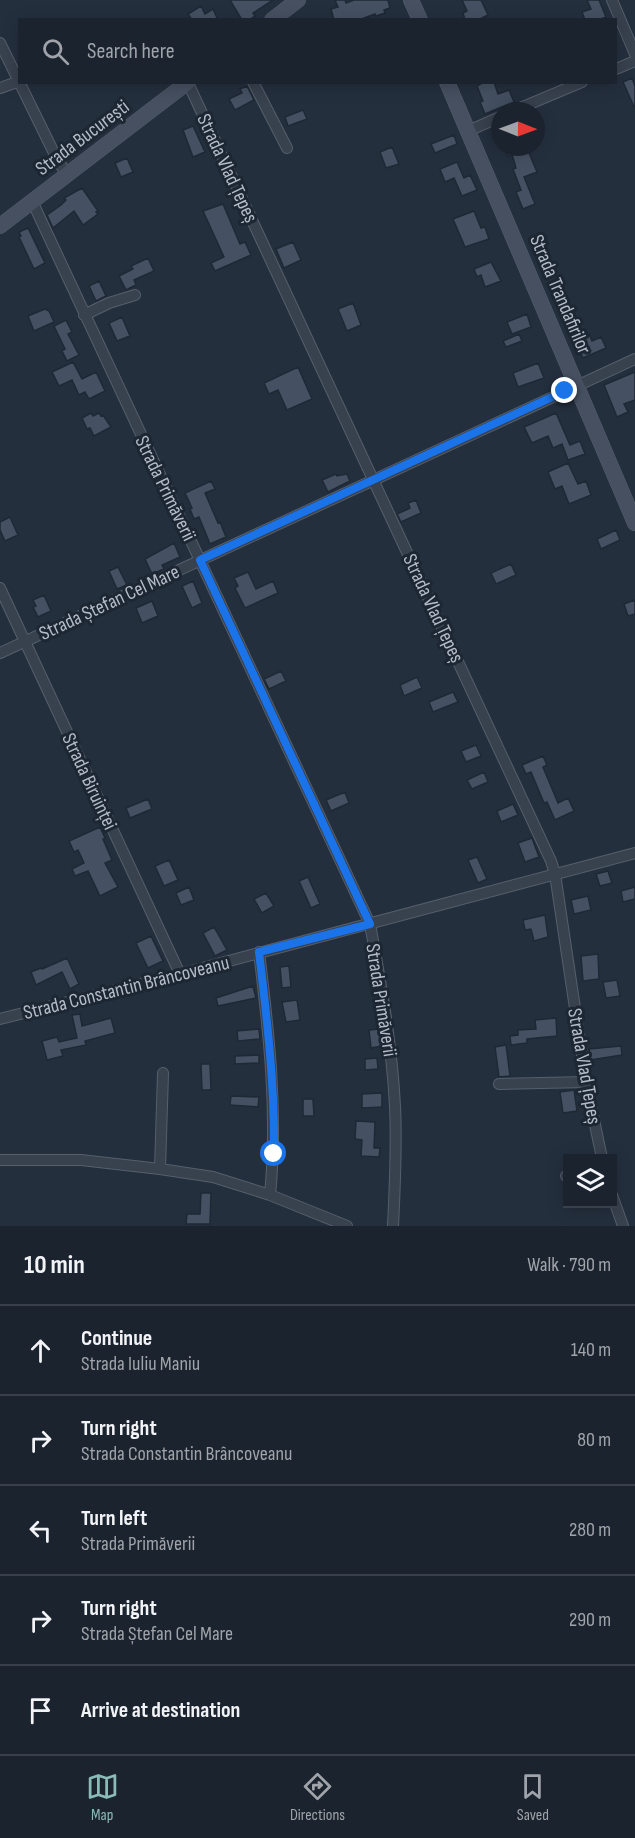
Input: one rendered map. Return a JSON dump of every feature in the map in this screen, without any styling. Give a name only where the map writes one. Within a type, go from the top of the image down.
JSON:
[{"type":"main road","points":[[275,18],[298,0]]},
{"type":"main road","points":[[411,0],[419,18]]},
{"type":"main road","name":"Strada București","points":[[0,226],[187,84]]},
{"type":"main road","name":"Strada Trandafirilor","points":[[448,84],[635,523]]},
{"type":"street","points":[[612,0],[635,54]]},
{"type":"street","points":[[0,44],[17,82],[0,88]]},
{"type":"street","points":[[617,68],[635,61]]},
{"type":"street","points":[[18,84],[67,175]]},
{"type":"street","name":"Strada Vlad Țepeș","points":[[188,84],[551,861],[555,874],[586,1082],[601,1154]]},
{"type":"street","points":[[254,84],[287,148]]},
{"type":"street","points":[[534,102],[577,84]]},
{"type":"street","points":[[468,131],[491,121]]},
{"type":"street","name":"Strada Primăverii","points":[[32,201],[370,924],[382,992],[395,1106],[396,1165],[393,1226]]},
{"type":"street","points":[[84,315],[109,303],[135,295]]},
{"type":"street","name":"Strada Ștefan Cel Mare","points":[[0,653],[635,359]]},
{"type":"street","name":"Strada Biruinței","points":[[0,588],[180,974]]},
{"type":"street","name":"Strada Constantin Brâncoveanu","points":[[0,1019],[180,974],[635,853]]},
{"type":"street","points":[[259,952],[268,1025],[274,1123],[270,1195]]},
{"type":"street","points":[[160,1169],[162,1073]]},
{"type":"street","points":[[499,1084],[586,1082]]},
{"type":"street","points":[[0,1160],[81,1160],[213,1177],[270,1195],[347,1226]]},
{"type":"street","points":[[617,1208],[623,1226]]},
{"type":"building","points":[[230,0],[273,0],[253,13],[255,16],[252,18],[241,18]]},
{"type":"building","points":[[335,0],[345,0],[346,3],[354,0],[388,0],[390,8],[384,10],[385,13],[376,16],[375,14],[364,18],[333,18],[331,9],[338,7]]},
{"type":"building","points":[[462,0],[481,0],[488,15],[482,18],[464,18],[463,13],[467,11]]},
{"type":"building","points":[[587,0],[599,0],[606,17],[584,18],[582,12],[591,9]]},
{"type":"building","points":[[201,6],[205,14],[213,9],[217,18],[191,18],[188,14]]},
{"type":"building","points":[[632,78],[635,86],[635,109],[623,82]]},
{"type":"building","points":[[495,84],[498,94],[509,90],[514,102],[491,102],[491,112],[485,114],[480,102],[483,101],[477,86]]},
{"type":"building","points":[[247,86],[254,100],[235,110],[229,99],[242,93],[240,89]]},
{"type":"building","points":[[303,110],[307,119],[288,126],[285,117]]},
{"type":"building","points":[[193,126],[205,152],[193,157],[183,130]]},
{"type":"building","points":[[454,135],[457,144],[435,153],[431,144]]},
{"type":"building","points":[[392,147],[399,164],[386,168],[380,152]]},
{"type":"building","points":[[513,156],[530,156],[537,172],[524,177],[535,204],[523,209],[516,192],[521,190],[513,169],[516,168]]},
{"type":"building","points":[[127,158],[133,172],[121,177],[115,163]]},
{"type":"building","points":[[457,162],[464,178],[470,175],[477,190],[462,196],[454,178],[445,182],[440,169]]},
{"type":"building","points":[[82,188],[98,214],[83,225],[74,211],[53,228],[47,215],[66,200],[64,198]]},
{"type":"building","points":[[223,204],[240,244],[245,242],[251,255],[215,271],[211,263],[224,257],[203,211]]},
{"type":"building","points":[[474,211],[481,228],[485,227],[489,239],[465,247],[453,219]]},
{"type":"building","points":[[28,228],[45,263],[34,269],[19,237],[21,236],[19,232]]},
{"type":"building","points":[[293,242],[301,260],[284,268],[276,249]]},
{"type":"building","points":[[148,258],[154,271],[134,280],[136,285],[126,290],[119,276],[133,269],[131,266]]},
{"type":"building","points":[[491,262],[501,281],[485,287],[481,275],[477,277],[474,269]]},
{"type":"building","points":[[99,281],[106,296],[96,301],[89,286]]},
{"type":"building","points":[[353,303],[361,325],[347,331],[338,309]]},
{"type":"building","points":[[45,309],[49,311],[54,322],[34,331],[28,316]]},
{"type":"building","points":[[527,314],[531,327],[512,334],[507,322]]},
{"type":"building","points":[[122,317],[130,336],[117,341],[109,323]]},
{"type":"building","points":[[66,320],[72,332],[68,334],[79,355],[67,361],[62,351],[65,349],[54,326]]},
{"type":"building","points":[[519,334],[522,341],[506,347],[503,341]]},
{"type":"building","points":[[589,334],[592,341],[601,337],[606,348],[583,358],[575,341]]},
{"type":"building","points":[[73,362],[82,379],[96,372],[105,391],[89,399],[85,392],[79,395],[72,380],[59,386],[52,372]]},
{"type":"building","points":[[538,363],[544,378],[518,387],[513,373]]},
{"type":"building","points":[[298,367],[312,399],[287,410],[278,390],[269,394],[264,383]]},
{"type":"building","points":[[635,372],[635,400],[624,404],[628,412],[617,417],[604,385]]},
{"type":"building","points":[[91,413],[93,416],[99,413],[103,415],[111,427],[94,436],[90,428],[87,429],[82,418]]},
{"type":"building","points":[[556,413],[570,445],[580,441],[585,454],[568,460],[562,444],[553,448],[548,436],[532,443],[524,427]]},
{"type":"building","points":[[568,463],[578,484],[586,481],[591,495],[569,504],[562,486],[555,489],[548,472]]},
{"type":"building","points":[[336,474],[337,476],[347,474],[350,481],[328,492],[322,480]]},
{"type":"building","points":[[211,481],[215,489],[205,493],[226,537],[210,544],[199,517],[194,519],[185,493]]},
{"type":"building","points":[[416,500],[421,513],[401,522],[397,514],[410,508],[408,503]]},
{"type":"building","points":[[10,517],[18,535],[5,541],[0,530],[0,522]]},
{"type":"building","points":[[616,530],[620,540],[601,549],[597,539]]},
{"type":"building","points":[[174,543],[180,557],[162,565],[164,569],[152,574],[145,559]]},
{"type":"building","points":[[511,564],[516,575],[496,584],[491,573]]},
{"type":"building","points":[[118,567],[127,585],[117,589],[109,571]]},
{"type":"building","points":[[248,572],[256,589],[273,581],[278,593],[245,608],[235,588],[238,586],[234,578]]},
{"type":"building","points":[[193,581],[202,603],[192,608],[182,586]]},
{"type":"building","points":[[44,595],[51,611],[38,617],[33,607],[36,606],[33,600]]},
{"type":"building","points":[[635,600],[635,614],[628,616],[624,604]]},
{"type":"building","points":[[152,601],[158,616],[142,623],[136,608]]},
{"type":"building","points":[[281,671],[286,681],[269,689],[264,679]]},
{"type":"building","points":[[417,677],[422,688],[404,696],[400,685]]},
{"type":"building","points":[[453,692],[458,702],[433,712],[429,702]]},
{"type":"building","points":[[476,745],[481,756],[466,762],[461,751]]},
{"type":"building","points":[[543,756],[547,765],[543,767],[558,803],[568,798],[574,811],[555,820],[547,802],[544,803],[531,772],[526,774],[522,765]]},
{"type":"building","points":[[484,772],[488,782],[472,789],[467,780]]},
{"type":"building","points":[[345,792],[349,803],[331,811],[326,800]]},
{"type":"building","points":[[148,799],[152,809],[130,818],[126,808]]},
{"type":"building","points":[[513,804],[518,815],[501,822],[497,811]]},
{"type":"building","points":[[100,827],[112,860],[105,863],[118,887],[100,896],[88,871],[75,876],[72,869],[84,863],[78,850],[74,852],[69,841]]},
{"type":"building","points":[[532,838],[539,857],[525,862],[518,843]]},
{"type":"building","points":[[477,857],[487,879],[478,883],[468,860]]},
{"type":"building","points":[[169,860],[178,880],[164,886],[155,866]]},
{"type":"building","points":[[608,871],[612,883],[600,886],[596,874]]},
{"type":"building","points":[[308,877],[320,904],[311,908],[299,881]]},
{"type":"building","points":[[189,887],[194,900],[181,905],[176,893]]},
{"type":"building","points":[[635,887],[635,899],[623,902],[621,891]]},
{"type":"building","points":[[266,893],[274,906],[262,913],[254,899]]},
{"type":"building","points":[[588,896],[591,910],[574,914],[571,900]]},
{"type":"building","points":[[545,915],[548,937],[534,941],[531,929],[525,930],[523,920]]},
{"type":"building","points":[[214,927],[227,950],[215,956],[203,933]]},
{"type":"building","points":[[151,936],[163,961],[148,968],[136,943]]},
{"type":"building","points":[[598,954],[599,979],[583,981],[581,956]]},
{"type":"building","points":[[67,958],[79,984],[70,989],[62,972],[36,985],[31,972]]},
{"type":"building","points":[[289,966],[291,987],[282,988],[280,967]]},
{"type":"building","points":[[617,980],[620,996],[606,998],[603,982]]},
{"type":"building","points":[[253,986],[256,998],[218,1006],[216,998]]},
{"type":"building","points":[[297,1000],[300,1020],[286,1022],[282,1002]]},
{"type":"building","points":[[80,1014],[82,1026],[111,1018],[115,1033],[85,1041],[86,1045],[61,1050],[63,1056],[47,1060],[42,1041],[57,1037],[59,1042],[77,1038],[72,1015]]},
{"type":"building","points":[[556,1018],[557,1036],[527,1039],[527,1043],[511,1045],[510,1036],[518,1035],[518,1030],[536,1029],[535,1020]]},
{"type":"building","points":[[259,1029],[260,1039],[238,1041],[237,1031]]},
{"type":"building","points":[[380,1029],[382,1046],[371,1048],[369,1030]]},
{"type":"building","points":[[506,1045],[510,1076],[499,1077],[495,1047]]},
{"type":"building","points":[[621,1046],[622,1055],[590,1060],[589,1049]]},
{"type":"building","points":[[259,1055],[259,1063],[235,1064],[235,1056]]},
{"type":"building","points":[[377,1058],[378,1069],[365,1070],[365,1059]]},
{"type":"building","points":[[201,1064],[210,1064],[211,1090],[202,1090]]},
{"type":"building","points":[[574,1090],[577,1111],[563,1113],[560,1092]]},
{"type":"building","points":[[382,1093],[382,1107],[362,1108],[362,1094]]},
{"type":"building","points":[[231,1096],[259,1097],[258,1107],[230,1105]]},
{"type":"building","points":[[303,1099],[313,1099],[314,1116],[303,1116]]},
{"type":"building","points":[[356,1121],[375,1122],[374,1148],[380,1148],[379,1157],[361,1156],[362,1140],[355,1139]]},
{"type":"building","points":[[201,1193],[211,1193],[210,1224],[186,1224],[187,1214],[200,1214]]},
{"type":"route","points":[[274,1154],[268,1025],[259,952],[370,924],[200,560],[565,391]]}]
